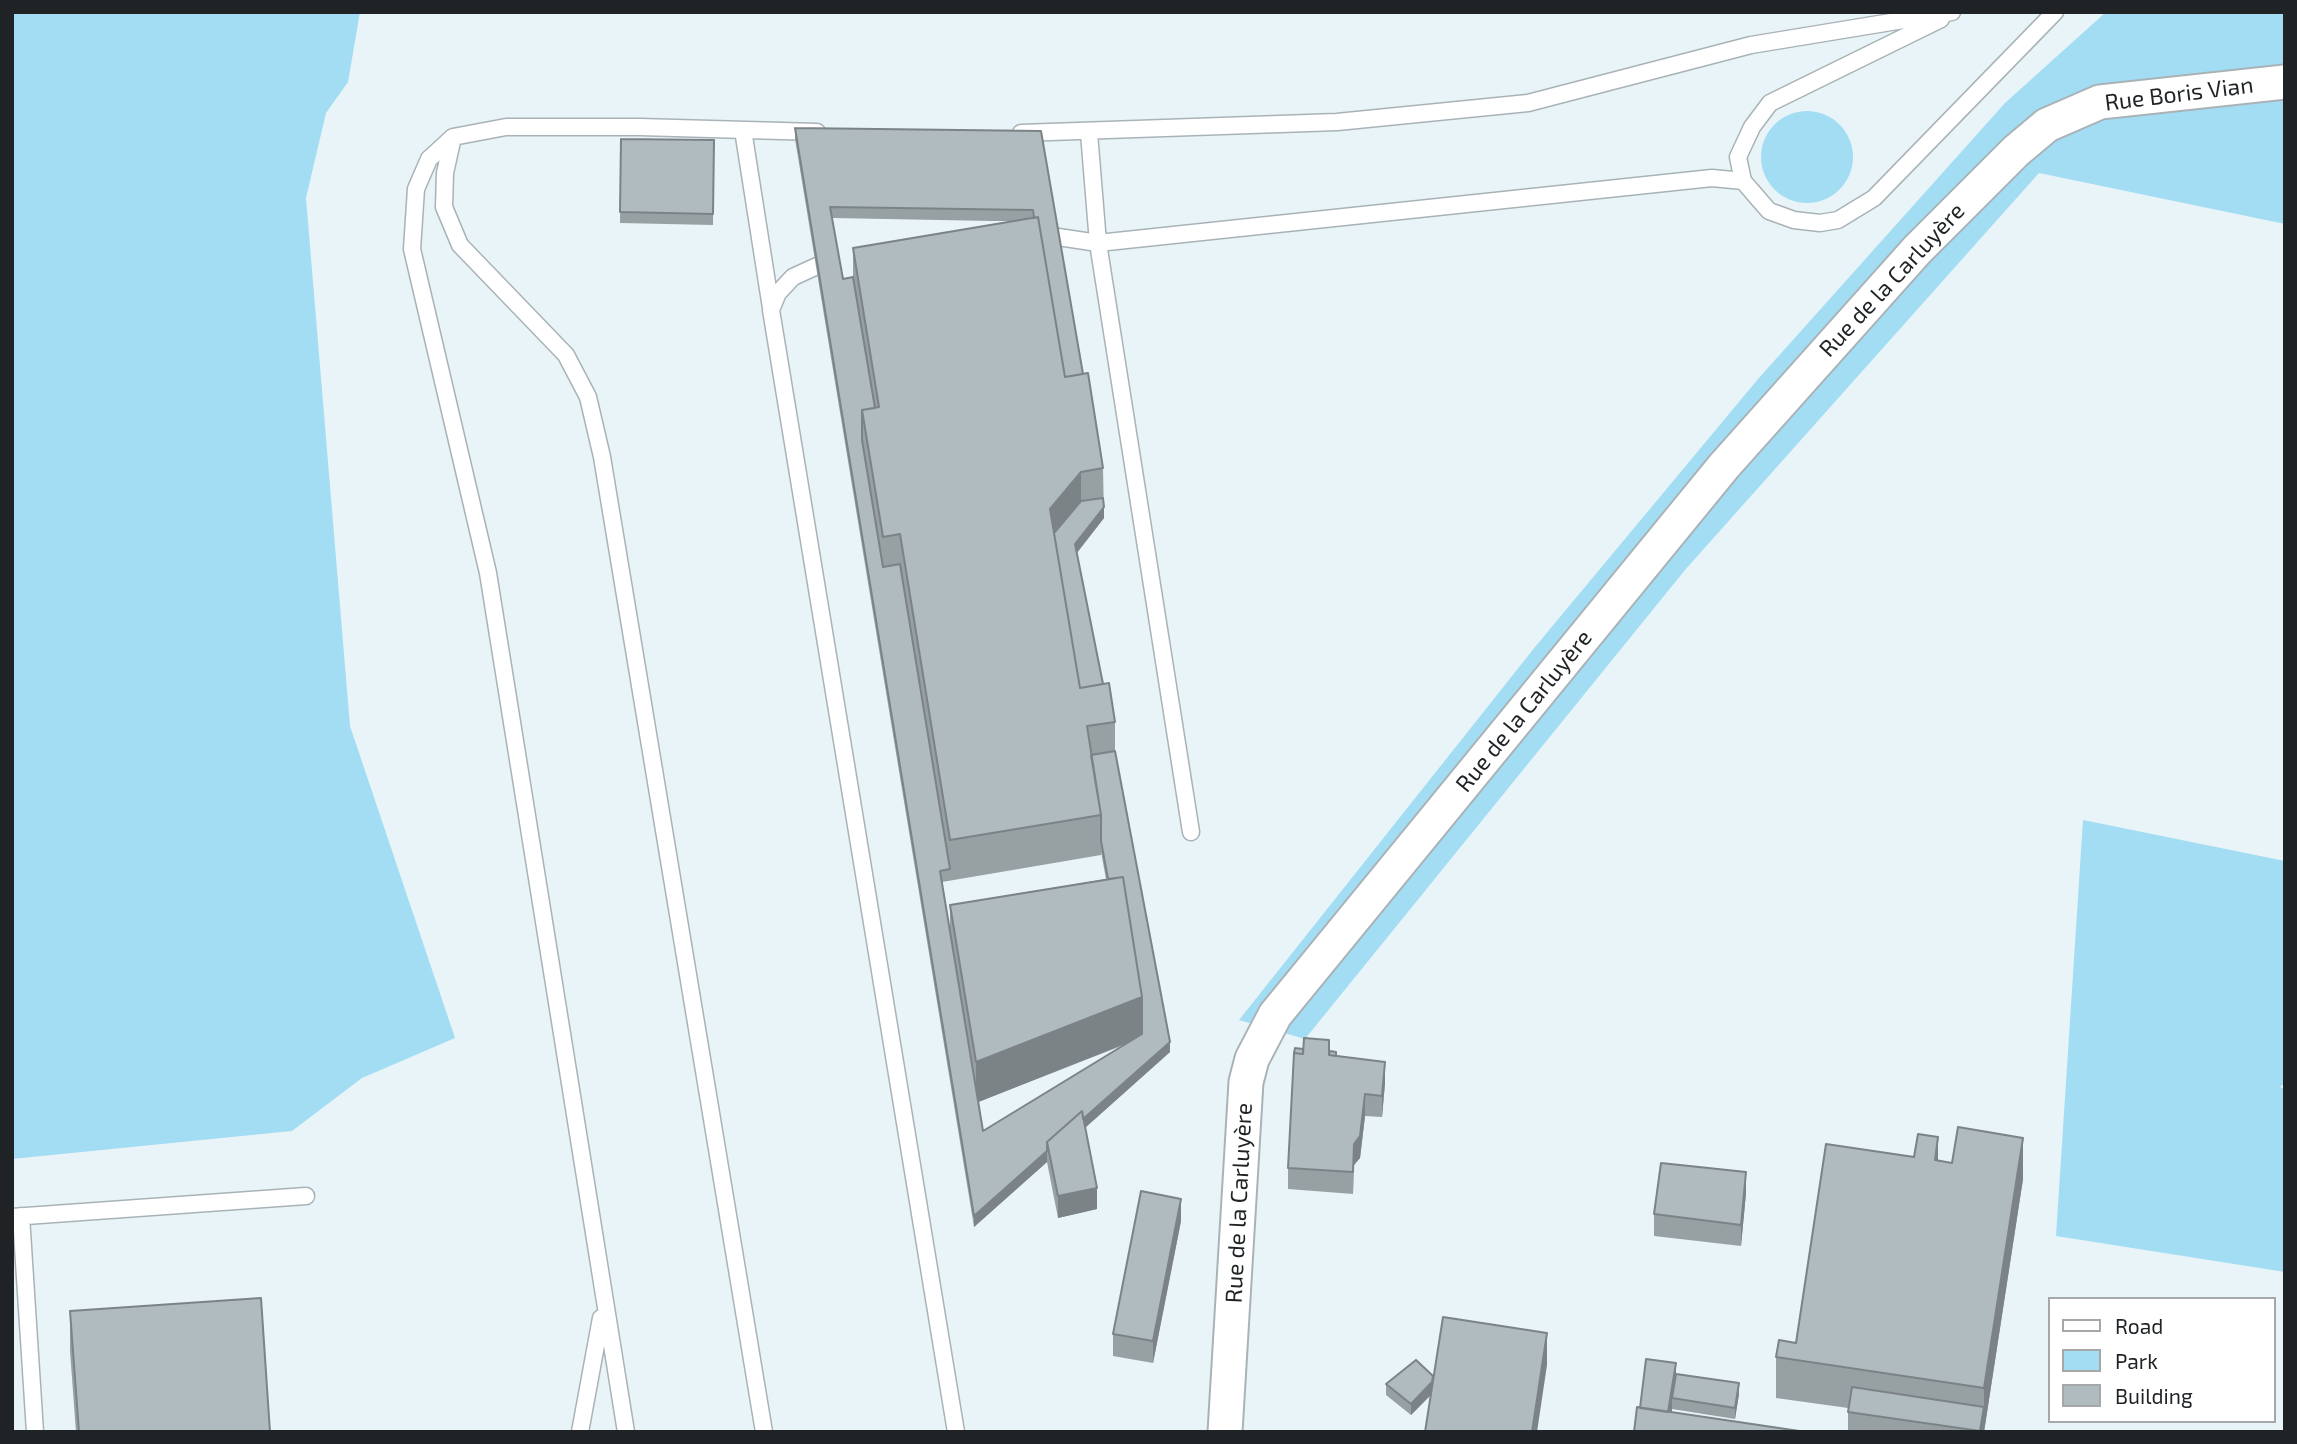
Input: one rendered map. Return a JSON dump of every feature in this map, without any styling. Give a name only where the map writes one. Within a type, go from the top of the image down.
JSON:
[{"type":"street","name":"Rue Boris Vian","points":[[2074,111],[2121,99],[2285,82]]},
{"type":"street","name":"Rue de la Carluyère","points":[[1225,1432],[1246,1082],[1252,1059],[1268,1027],[1768,415],[1917,250],[2016,151],[2047,125],[2074,111]]},
{"type":"lane","points":[[1006,133],[1089,133],[1337,122],[1528,103],[1751,45],[1954,12]]},
{"type":"lane","points":[[1954,12],[1770,103],[1752,127],[1738,157],[1743,181],[1769,211],[1794,220],[1820,223],[1847,215],[1891,182],[2055,12]]},
{"type":"lane","points":[[626,1432],[488,573],[412,249],[416,188],[429,159],[453,137],[506,127],[838,133]]},
{"type":"lane","points":[[743,130],[956,1432]]},
{"type":"lane","points":[[1089,133],[1098,243],[1191,832]]},
{"type":"lane","points":[[453,137],[445,173],[444,207],[460,245],[566,355],[588,397],[602,457],[764,1432]]},
{"type":"lane","points":[[1045,235],[1098,243],[1712,178],[1743,181]]},
{"type":"lane","points":[[771,310],[778,293],[793,277],[817,266]]},
{"type":"lane","points":[[35,1432],[17,1217],[306,1196]]},
{"type":"lane","points":[[580,1432],[601,1331],[602,1288]]},
{"type":"green space","points":[[12,12],[360,12],[348,82],[326,113],[306,198],[350,726],[455,1038],[362,1078],[292,1131],[12,1159]]},
{"type":"green space","points":[[2106,12],[2285,12],[2285,224],[2039,173],[1685,570],[1305,1039],[1239,1020],[1535,647],[1758,379],[2005,103]]},
{"type":"green space","points":[[1807,111],[1825,114],[1840,124],[1850,139],[1853,157],[1850,175],[1840,190],[1825,200],[1807,203],[1789,200],[1774,190],[1764,175],[1761,157],[1764,139],[1774,124],[1789,114]]},
{"type":"green space","points":[[2083,820],[2285,861],[2285,1083],[2280,1087],[2285,1089],[2285,1272],[2056,1236]]},
{"type":"building","points":[[795,128],[1041,131],[1083,374],[1065,377],[1038,217],[1034,218],[1033,210],[830,207],[843,279],[853,277],[875,408],[862,410],[862,440],[883,567],[900,564],[950,869],[940,871],[983,1131],[1142,1034],[1142,997],[1123,877],[1108,879],[1091,755],[1115,751],[1170,1042],[1083,1119],[1082,1111],[1047,1142],[1047,1151],[974,1216]]},
{"type":"building","points":[[621,139],[714,140],[713,214],[620,212]]},
{"type":"building","points":[[1038,217],[1065,377],[1088,373],[1103,468],[1081,472],[1050,509],[1080,688],[1109,683],[1115,722],[1087,726],[1101,815],[950,840],[900,534],[883,537],[862,410],[879,407],[853,248]]},
{"type":"building","points":[[1103,498],[1104,507],[1075,544],[1103,684],[1080,688],[1054,533],[1081,501]]},
{"type":"building","points":[[1123,877],[1142,997],[976,1062],[950,905]]},
{"type":"building","points":[[1304,1038],[1329,1040],[1329,1055],[1385,1062],[1382,1096],[1365,1094],[1360,1136],[1354,1144],[1353,1172],[1288,1168],[1294,1053],[1303,1054]]},
{"type":"building","points":[[1295,1048],[1303,1049],[1303,1054],[1294,1053]]},
{"type":"building","points":[[1082,1111],[1097,1188],[1058,1196],[1047,1142]]},
{"type":"building","points":[[1958,1127],[2023,1138],[1984,1388],[1776,1357],[1779,1340],[1796,1343],[1826,1144],[1914,1157],[1918,1134],[1938,1137],[1935,1160],[1952,1163]]},
{"type":"building","points":[[1661,1163],[1746,1172],[1741,1225],[1654,1214]]},
{"type":"building","points":[[1141,1191],[1181,1199],[1153,1341],[1113,1334]]},
{"type":"building","points":[[261,1298],[270,1432],[79,1432],[70,1311]]},
{"type":"building","points":[[1443,1317],[1547,1333],[1532,1432],[1425,1432]]},
{"type":"building","points":[[1646,1359],[1676,1363],[1668,1412],[1640,1408]]},
{"type":"building","points":[[1416,1360],[1433,1376],[1432,1382],[1411,1404],[1386,1384]]},
{"type":"building","points":[[1676,1374],[1739,1383],[1735,1408],[1672,1398]]},
{"type":"building","points":[[1852,1387],[1984,1407],[1980,1431],[1848,1412]]},
{"type":"building","points":[[1637,1407],[1806,1432],[1634,1432]]}]
